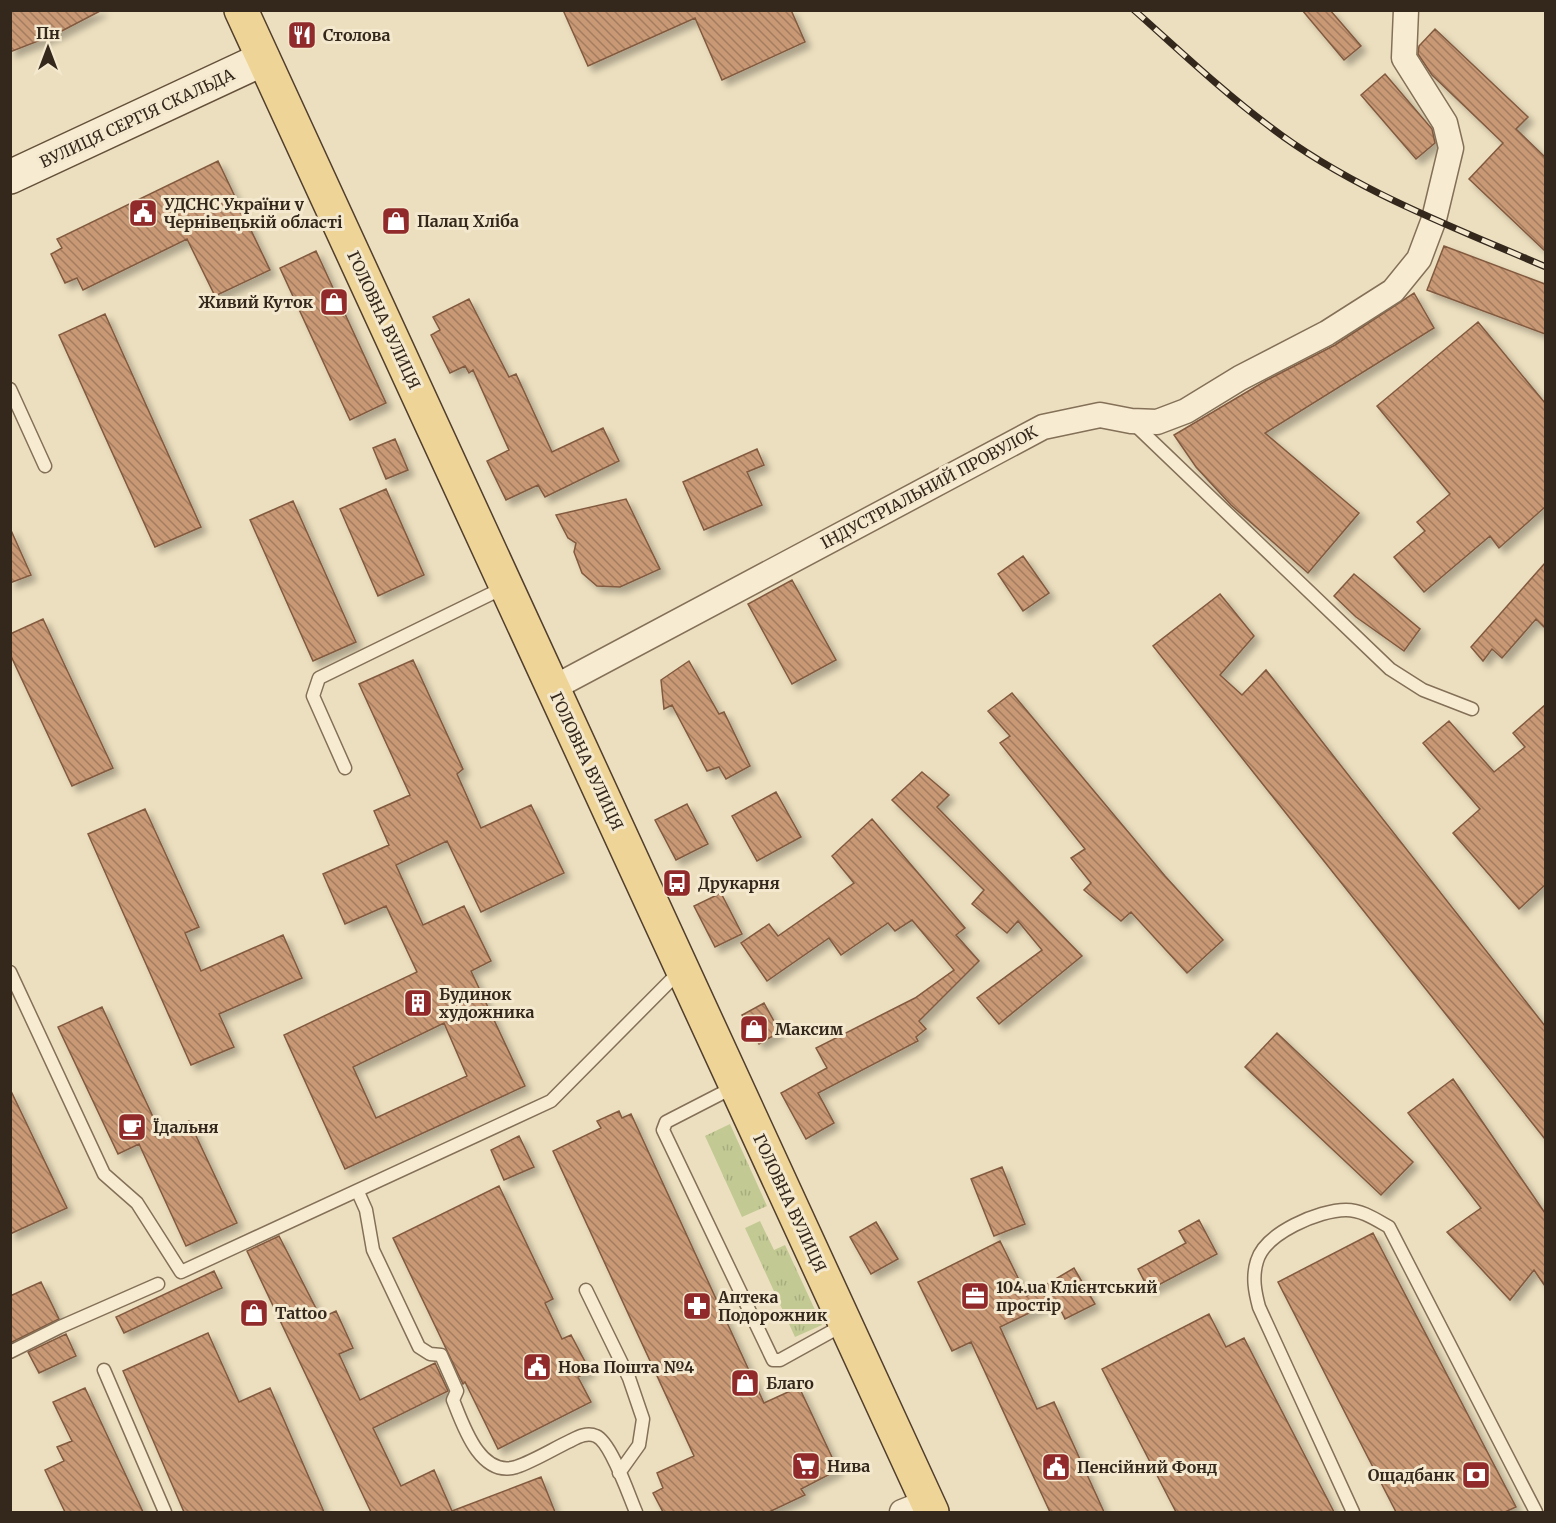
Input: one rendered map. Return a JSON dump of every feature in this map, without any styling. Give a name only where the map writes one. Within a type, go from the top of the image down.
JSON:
[{"type":"main road","name":"ГОЛОВНА ВУЛИЦЯ","points":[[241,10],[846,1323],[920,1509]]},
{"type":"main road","name":"ВУЛИЦЯ СЕРГІЯ СКАЛЬДА","points":[[10,177],[263,59]]},
{"type":"street","name":"ІНДУСТРІАЛЬНИЙ ПРОВУЛОК","points":[[553,688],[969,464],[1043,427],[1100,415],[1131,421],[1157,422],[1186,411],[1240,378],[1328,333],[1393,291],[1419,259],[1434,219],[1450,148],[1445,123],[1404,58],[1406,10]]},
{"type":"lane","points":[[10,389],[45,466]]},
{"type":"lane","points":[[1131,421],[1390,669],[1423,690],[1472,709]]},
{"type":"lane","points":[[345,768],[313,696],[319,678],[506,586]]},
{"type":"lane","points":[[10,972],[105,1174],[137,1203],[181,1272],[551,1101],[682,968]]},
{"type":"lane","points":[[737,1086],[666,1122],[663,1130],[773,1360],[780,1360],[846,1323]]},
{"type":"lane","points":[[358,1192],[366,1210],[373,1250],[419,1347],[430,1354],[441,1355],[457,1390],[453,1400],[464,1428],[479,1453],[496,1467],[515,1467],[583,1434],[597,1436],[607,1445],[636,1512]]},
{"type":"lane","points":[[1353,1512],[1259,1307],[1253,1286],[1257,1259],[1281,1230],[1314,1216],[1346,1210],[1368,1214],[1389,1227],[1533,1511]]},
{"type":"lane","points":[[10,1352],[60,1326],[158,1284]]},
{"type":"lane","points":[[586,1290],[629,1378],[643,1419],[639,1445],[619,1473]]},
{"type":"lane","points":[[105,1370],[165,1512]]},
{"type":"green space","points":[[730,1124],[767,1206],[742,1217],[705,1136]]},
{"type":"green space","points":[[760,1221],[774,1250],[785,1245],[822,1325],[795,1337],[745,1228]]},
{"type":"building","points":[[10,10],[102,10],[56,34],[10,52]]},
{"type":"building","points":[[563,10],[791,10],[805,42],[722,80],[695,18],[588,66]]},
{"type":"building","points":[[1302,10],[1330,10],[1361,46],[1344,60]]},
{"type":"building","points":[[1435,29],[1528,117],[1516,129],[1545,157],[1545,251],[1469,179],[1503,143],[1432,75],[1418,54],[1419,46]]},
{"type":"building","points":[[1385,74],[1432,129],[1435,143],[1416,159],[1361,95]]},
{"type":"building","points":[[218,161],[270,270],[215,296],[187,239],[83,290],[77,278],[65,283],[51,254],[62,248],[57,239]]},
{"type":"building","points":[[1444,246],[1545,284],[1545,334],[1427,290]]},
{"type":"building","points":[[316,251],[386,403],[350,420],[280,268]]},
{"type":"building","points":[[1414,293],[1434,328],[1265,433],[1359,513],[1308,573],[1231,505],[1196,467],[1174,435],[1267,380],[1335,345]]},
{"type":"building","points":[[469,299],[509,377],[516,374],[552,452],[603,428],[619,461],[545,497],[538,485],[506,500],[487,461],[509,450],[473,370],[469,373],[465,366],[450,373],[431,335],[440,330],[433,317]]},
{"type":"building","points":[[105,314],[201,527],[155,547],[59,335]]},
{"type":"building","points":[[1478,322],[1545,403],[1545,507],[1499,548],[1490,536],[1424,592],[1394,557],[1425,531],[1417,522],[1450,494],[1377,406]]},
{"type":"building","points":[[395,439],[408,470],[386,479],[373,448]]},
{"type":"building","points":[[757,449],[764,465],[747,472],[762,505],[704,530],[683,482]]},
{"type":"building","points":[[386,489],[424,575],[378,596],[340,509]]},
{"type":"building","points":[[626,499],[660,569],[620,587],[597,586],[582,573],[574,552],[576,543],[568,538],[556,515]]},
{"type":"building","points":[[293,501],[356,642],[313,661],[250,520]]},
{"type":"building","points":[[10,528],[31,575],[10,583]]},
{"type":"building","points":[[1023,556],[1049,593],[1023,611],[998,574]]},
{"type":"building","points":[[1545,563],[1545,628],[1536,619],[1502,658],[1492,649],[1483,661],[1471,647]]},
{"type":"building","points":[[1354,574],[1420,629],[1404,651],[1356,617],[1334,596]]},
{"type":"building","points":[[792,580],[836,660],[792,684],[748,604]]},
{"type":"building","points":[[1220,594],[1254,636],[1220,675],[1242,695],[1266,670],[1545,1026],[1545,1139],[1153,646]]},
{"type":"building","points":[[43,619],[113,768],[72,786],[10,654],[10,634]]},
{"type":"building","points":[[413,660],[463,769],[457,774],[481,828],[531,805],[564,873],[481,912],[447,841],[396,865],[423,925],[464,906],[491,961],[471,971],[525,1086],[345,1169],[284,1035],[417,972],[386,906],[345,924],[323,874],[389,845],[374,811],[410,795],[359,684]],"holes":[[[444,1023],[467,1076],[376,1118],[353,1067]]]},
{"type":"building","points":[[689,661],[719,714],[724,712],[750,766],[726,779],[719,767],[707,771],[672,705],[664,709],[661,680]]},
{"type":"building","points":[[1012,693],[1165,876],[1223,940],[1187,973],[1131,912],[1121,921],[1084,890],[1091,883],[1071,858],[1085,849],[1000,743],[1010,736],[988,711]]},
{"type":"building","points":[[1545,705],[1545,885],[1519,909],[1453,833],[1480,809],[1423,743],[1449,721],[1494,772],[1525,747],[1513,733]]},
{"type":"building","points":[[922,772],[949,795],[937,807],[1082,956],[999,1024],[977,998],[1042,950],[1018,921],[1007,933],[972,904],[984,890],[892,800]]},
{"type":"building","points":[[776,792],[801,837],[757,861],[732,816]]},
{"type":"building","points":[[687,804],[708,844],[676,860],[655,820]]},
{"type":"building","points":[[145,809],[199,927],[185,933],[201,971],[283,935],[302,978],[219,1014],[234,1047],[191,1065],[88,834]]},
{"type":"building","points":[[872,819],[965,928],[956,935],[979,961],[919,1021],[926,1029],[916,1037],[918,1041],[818,1093],[834,1123],[806,1139],[781,1093],[827,1068],[816,1048],[915,998],[954,970],[912,920],[895,931],[888,923],[841,955],[829,938],[767,981],[741,943],[769,924],[778,936],[854,883],[832,856]]},
{"type":"building","points":[[721,893],[742,934],[715,947],[694,906]]},
{"type":"building","points":[[764,1003],[780,1032],[759,1044],[742,1015]]},
{"type":"building","name":"Їдальня","points":[[102,1007],[161,1134],[189,1121],[237,1223],[186,1246],[139,1144],[118,1154],[58,1027]]},
{"type":"building","points":[[1277,1033],[1413,1162],[1381,1195],[1245,1067]]},
{"type":"building","points":[[1453,1079],[1545,1213],[1545,1286],[1534,1270],[1510,1300],[1447,1232],[1481,1208],[1408,1113]]},
{"type":"building","points":[[10,1089],[67,1208],[10,1234]]},
{"type":"building","points":[[619,1111],[622,1118],[631,1114],[764,1403],[799,1387],[838,1470],[801,1489],[805,1495],[769,1512],[663,1512],[653,1493],[663,1488],[657,1473],[694,1456],[553,1151],[601,1128],[597,1121]]},
{"type":"building","points":[[519,1136],[534,1167],[504,1180],[491,1150]]},
{"type":"building","points":[[1002,1167],[1025,1224],[994,1236],[971,1179]]},
{"type":"building","points":[[499,1186],[553,1299],[545,1303],[562,1339],[571,1335],[590,1371],[578,1377],[591,1402],[498,1449],[465,1382],[463,1384],[393,1238]]},
{"type":"building","points":[[1199,1220],[1217,1254],[1149,1290],[1138,1269],[1186,1243],[1179,1231]]},
{"type":"building","points":[[876,1222],[898,1259],[871,1274],[850,1237]]},
{"type":"building","points":[[1373,1233],[1516,1507],[1505,1512],[1396,1512],[1278,1282]]},
{"type":"building","points":[[279,1236],[321,1318],[336,1311],[353,1348],[339,1354],[360,1400],[435,1363],[448,1391],[373,1428],[401,1486],[434,1470],[452,1511],[541,1477],[555,1512],[371,1512],[247,1251]]},
{"type":"building","points":[[1000,1241],[1027,1296],[1074,1268],[1095,1304],[1065,1319],[1056,1300],[1000,1327],[1037,1409],[1054,1402],[1104,1512],[1050,1512],[971,1342],[952,1351],[918,1282]]},
{"type":"building","points":[[214,1271],[222,1288],[124,1333],[116,1317]]},
{"type":"building","points":[[41,1282],[59,1319],[10,1343],[10,1296]]},
{"type":"building","points":[[1209,1314],[1226,1347],[1244,1338],[1334,1512],[1176,1512],[1102,1369]]},
{"type":"building","points":[[208,1333],[239,1402],[270,1388],[324,1512],[184,1512],[123,1371]]},
{"type":"building","points":[[66,1334],[76,1356],[39,1373],[28,1352]]},
{"type":"building","points":[[85,1388],[143,1512],[65,1512],[45,1470],[64,1461],[57,1447],[72,1441],[53,1402]]},
{"type":"railway","points":[[1134,10],[1234,99],[1269,126],[1334,169],[1403,205],[1546,267]]},
{"type":"place","name":"Столова","points":[[302,35]]},
{"type":"place","name":"УДСНС України у Чернівецькій області","points":[[143,213]]},
{"type":"place","name":"Палац Хліба","points":[[396,221]]},
{"type":"place","name":"Живий Куток","points":[[334,302]]},
{"type":"place","name":"Друкарня","points":[[677,883]]},
{"type":"place","name":"Будинок художника","points":[[418,1003]]},
{"type":"place","name":"Максим","points":[[754,1029]]},
{"type":"place","name":"Їдальня","points":[[132,1127]]},
{"type":"place","name":"104.ua Клієнтський простір","points":[[975,1296]]},
{"type":"place","name":"Аптека Подорожник","points":[[697,1306]]},
{"type":"place","name":"Tattoo","points":[[254,1313]]},
{"type":"place","name":"Нова Пошта №4","points":[[537,1367]]},
{"type":"place","name":"Благо","points":[[745,1383]]},
{"type":"place","name":"Нива","points":[[806,1466]]},
{"type":"place","name":"Пенсійний Фонд","points":[[1056,1467]]},
{"type":"place","name":"Ощадбанк","points":[[1476,1475]]}]
